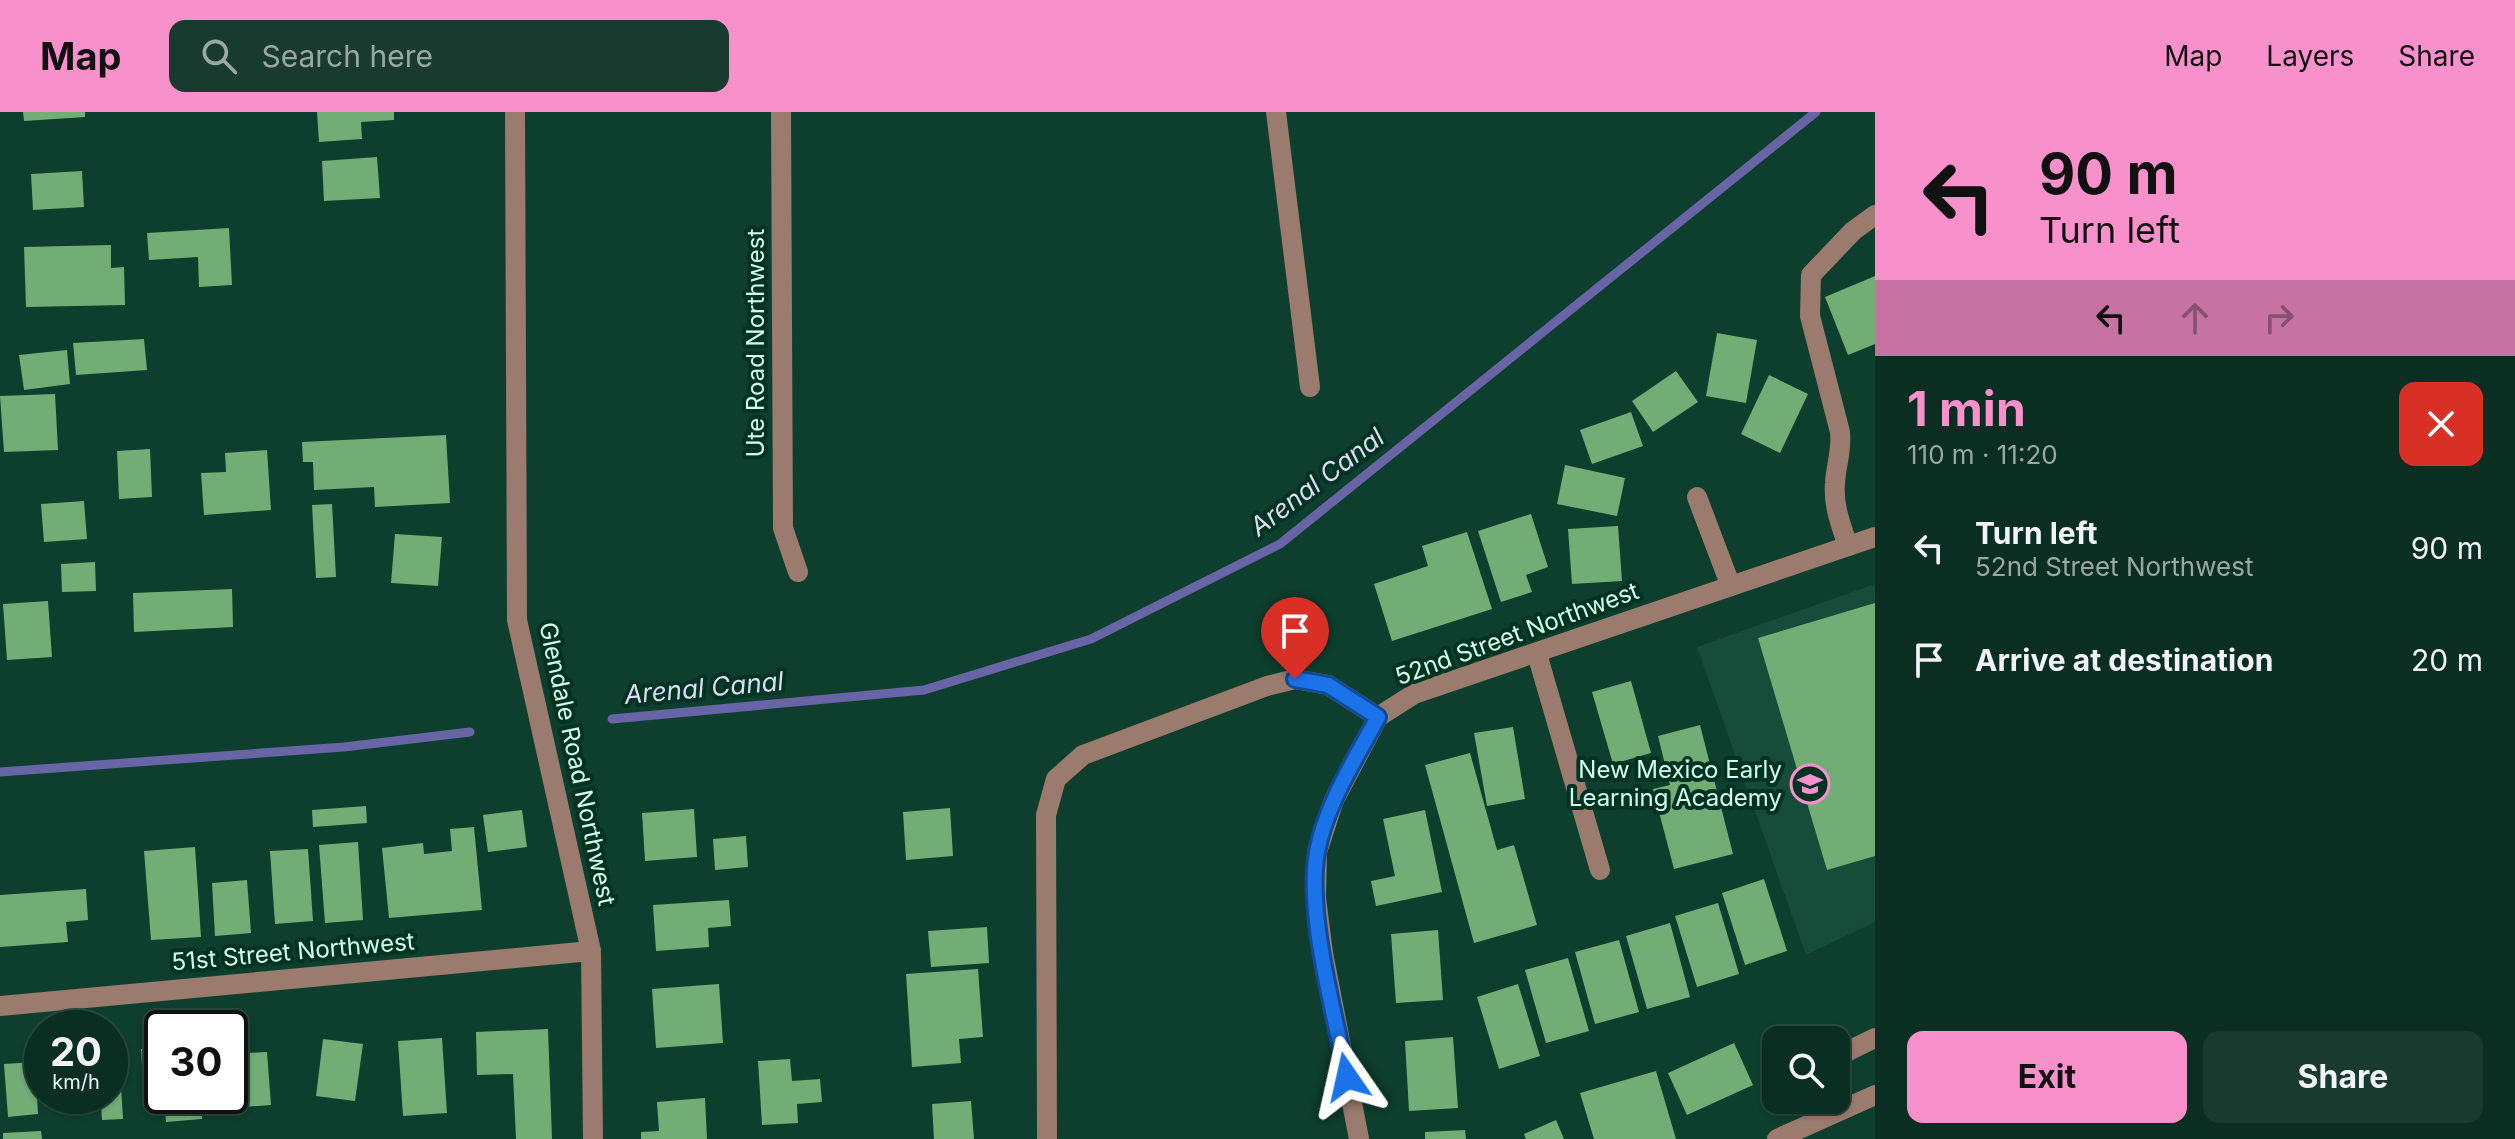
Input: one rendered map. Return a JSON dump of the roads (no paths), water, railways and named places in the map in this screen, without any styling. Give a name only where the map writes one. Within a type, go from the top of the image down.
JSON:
[{"type":"street","name":"Glendale Road Northwest","points":[[515,112],[517,620],[557,787],[591,951],[593,1139]]},
{"type":"street","name":"Ute Road Northwest","points":[[781,112],[783,528],[798,572]]},
{"type":"street","points":[[1276,112],[1310,387]]},
{"type":"street","points":[[1848,546],[1836,513],[1835,483],[1842,451],[1840,432],[1810,316],[1811,275],[1853,231],[1875,215]]},
{"type":"street","points":[[1697,497],[1730,584]]},
{"type":"street","name":"52nd Street Northwest","points":[[1047,1139],[1046,815],[1056,779],[1083,755],[1115,740],[1295,679],[1328,685],[1378,717],[1414,694],[1875,537]]},
{"type":"street","points":[[1537,654],[1600,870]]},
{"type":"street","points":[[1359,1139],[1323,953],[1316,898],[1317,852],[1334,800],[1378,717]]},
{"type":"street","name":"51st Street Northwest","points":[[0,1006],[591,951]]},
{"type":"street","points":[[1850,1050],[1875,1038]]},
{"type":"street","points":[[1777,1139],[1875,1095]]},
{"type":"waterway","name":"Arenal Canal","points":[[612,719],[924,690],[1091,639],[1280,544],[1816,112]]},
{"type":"waterway","name":"Arenal Canal","points":[[0,772],[344,747],[470,732]]},
{"type":"place","name":"New Mexico Early Learning Academy","points":[[1810,784]]}]
